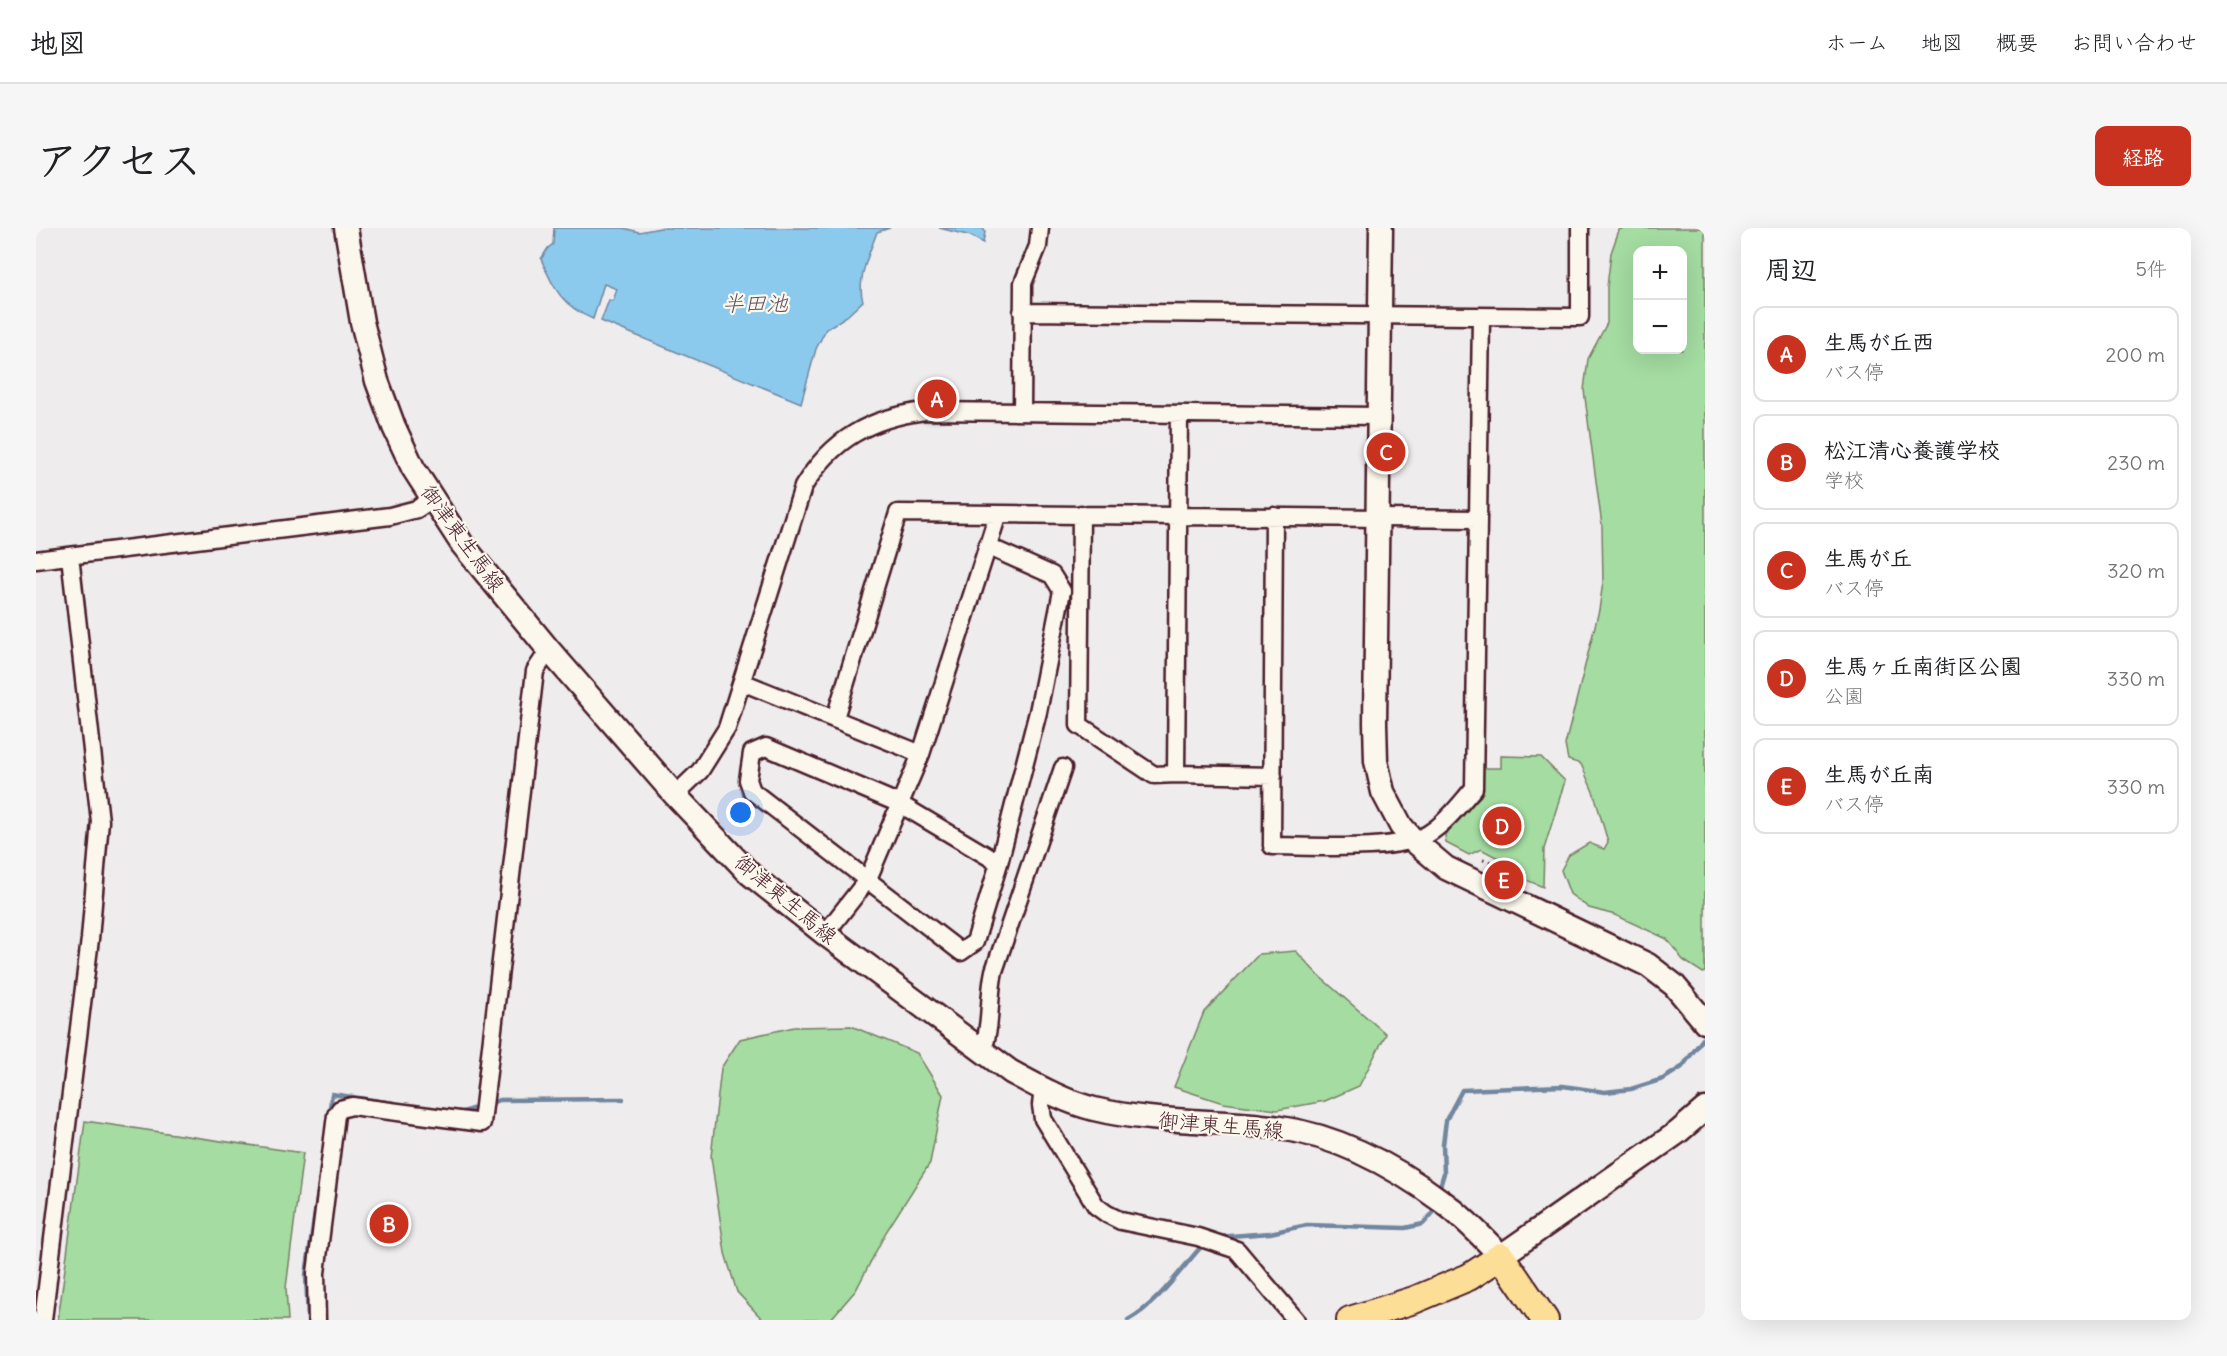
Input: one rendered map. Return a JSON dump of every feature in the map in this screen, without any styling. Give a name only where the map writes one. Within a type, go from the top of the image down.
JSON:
[{"type":"main road","name":"御津東生馬線","points":[[346,228],[362,322],[377,381],[394,427],[413,468],[432,499],[462,544],[549,650],[675,795],[750,874],[825,934],[1011,1072],[1043,1089],[1092,1109],[1138,1118],[1281,1128],[1334,1141],[1395,1170],[1436,1198],[1501,1256]]},
{"type":"main road","points":[[1381,228],[1376,517],[1376,761],[1383,792],[1401,826],[1414,841],[1446,868],[1648,965],[1674,985],[1705,1022]]},
{"type":"main road","points":[[1350,1320],[1414,1300],[1468,1276],[1501,1256],[1677,1133],[1705,1109]]},
{"type":"main road","points":[[1501,1256],[1545,1320]]},
{"type":"street","points":[[1022,412],[1023,283],[1038,246],[1040,228]]},
{"type":"street","points":[[1022,312],[1580,317],[1580,228]]},
{"type":"street","points":[[1274,516],[1272,846],[1389,845],[1414,841],[1429,834],[1474,788],[1481,317]]},
{"type":"street","points":[[675,795],[700,771],[728,728],[803,487],[816,465],[837,445],[864,427],[898,414],[925,411],[1378,417]]},
{"type":"street","points":[[1176,774],[1179,414]]},
{"type":"street","points":[[36,560],[390,516],[417,509],[432,499]]},
{"type":"street","points":[[836,718],[898,513],[1477,519]]},
{"type":"street","points":[[825,934],[868,879],[921,754],[998,514]]},
{"type":"street","points":[[1081,514],[1079,726],[1154,775],[1273,776]]},
{"type":"street","points":[[987,546],[1052,575],[1062,591],[1038,712],[999,863],[975,942],[961,952],[752,791],[748,780],[752,753],[766,747],[900,804],[999,863]]},
{"type":"street","points":[[43,1320],[90,939],[100,821],[70,556]]},
{"type":"street","points":[[317,1320],[316,1274],[336,1115],[340,1108],[352,1106],[482,1123],[535,671],[549,650]]},
{"type":"street","points":[[742,682],[921,754]]},
{"type":"street","points":[[983,1050],[990,1023],[988,1002],[994,971],[1063,768]]},
{"type":"street","points":[[1043,1089],[1041,1105],[1043,1119],[1096,1206],[1121,1221],[1198,1237],[1237,1250],[1296,1320]]},
{"type":"path","points":[[1484,860],[1504,865]]},
{"type":"green space","points":[[1623,228],[1705,228],[1705,972],[1703,973],[1683,960],[1667,939],[1615,915],[1589,908],[1570,894],[1561,870],[1569,855],[1589,843],[1604,849],[1608,842],[1594,794],[1581,764],[1568,760],[1565,745],[1599,610],[1603,582],[1602,526],[1584,390],[1588,359],[1607,323],[1607,287],[1611,253],[1619,230]]},
{"type":"green space","points":[[1501,756],[1541,757],[1565,781],[1544,849],[1543,887],[1503,870],[1504,861],[1481,849],[1469,855],[1446,843],[1445,836],[1461,815],[1481,796],[1481,768],[1501,768]]},
{"type":"green space","points":[[1296,951],[1319,976],[1386,1034],[1359,1086],[1325,1101],[1277,1110],[1223,1103],[1174,1087],[1204,1012],[1259,954]]},
{"type":"green space","points":[[851,1026],[917,1053],[943,1095],[930,1163],[886,1232],[856,1290],[830,1320],[763,1320],[737,1292],[725,1253],[711,1157],[721,1068],[740,1039],[794,1027]]},
{"type":"green space","points":[[85,1121],[303,1153],[286,1288],[288,1320],[58,1320]]},
{"type":"water","name":"半田池","points":[[554,228],[623,228],[639,232],[660,228],[890,228],[877,232],[871,248],[861,284],[863,301],[847,316],[826,329],[816,349],[801,403],[601,321],[609,300],[613,301],[617,289],[604,284],[593,319],[574,309],[555,288],[541,259],[553,244]]},
{"type":"water","points":[[939,228],[983,228],[985,232],[983,243],[971,236]]},
{"type":"waterway","points":[[1439,1190],[1444,1173],[1443,1145],[1446,1120],[1462,1090],[1563,1086],[1605,1092],[1631,1089],[1663,1079],[1682,1067],[1705,1036]]},
{"type":"waterway","points":[[329,1114],[332,1094],[393,1103]]},
{"type":"waterway","points":[[489,1104],[499,1100],[623,1099]]},
{"type":"waterway","points":[[460,1113],[481,1106]]},
{"type":"waterway","points":[[308,1320],[306,1275],[319,1185]]},
{"type":"waterway","points":[[1217,1237],[1270,1233],[1307,1225],[1405,1228],[1423,1224],[1432,1214],[1435,1204]]},
{"type":"waterway","points":[[1128,1320],[1158,1297],[1205,1245]]},
{"type":"place","name":"生馬が丘西","points":[[937,399]]},
{"type":"place","name":"生馬が丘","points":[[1386,452]]},
{"type":"place","name":"生馬ヶ丘南街区公園","points":[[1502,826]]},
{"type":"place","name":"生馬が丘南","points":[[1504,880]]},
{"type":"place","name":"松江清心養護学校","points":[[389,1224]]}]
